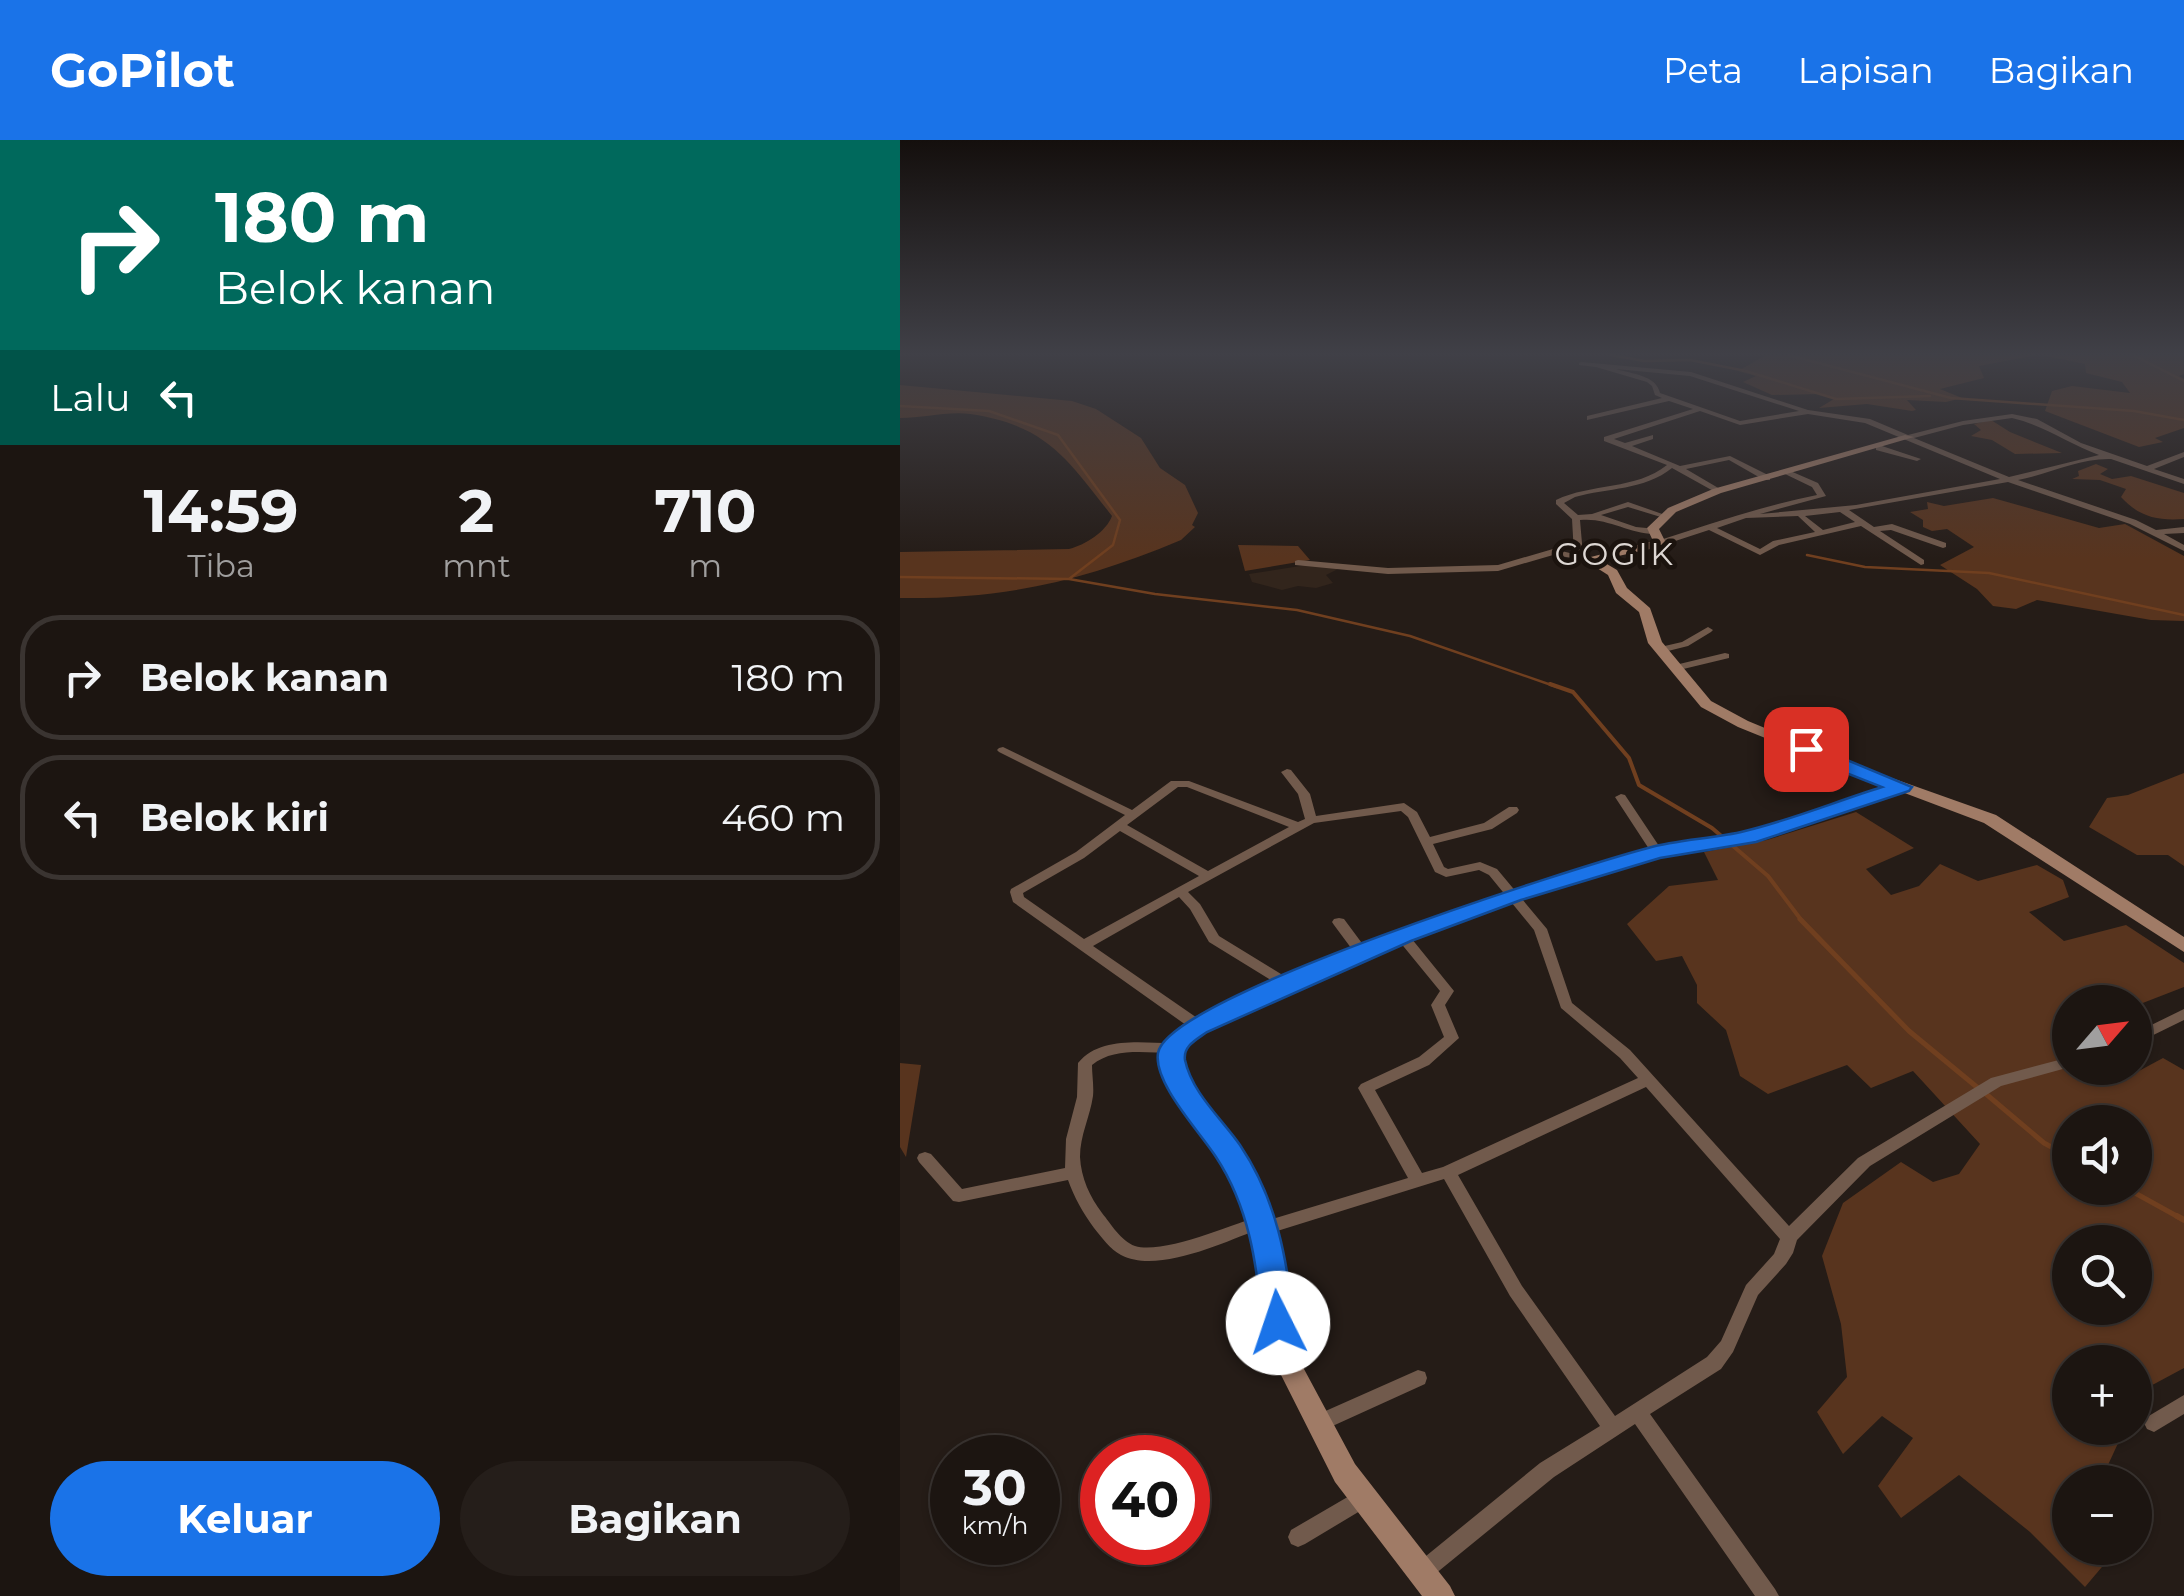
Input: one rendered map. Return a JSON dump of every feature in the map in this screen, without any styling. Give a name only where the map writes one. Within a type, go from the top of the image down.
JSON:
[{"type":"street","points":[[1621,423],[1635,430]]},
{"type":"street","points":[[1656,423],[1607,438],[1676,466],[1717,491]]},
{"type":"street","points":[[1871,423],[2007,479],[2124,518],[2184,548]]},
{"type":"street","points":[[1657,537],[1654,524],[1664,516],[1717,491],[1909,437],[1978,423]]},
{"type":"street","points":[[2039,423],[2062,438],[2184,482]]},
{"type":"street","points":[[1625,446],[1650,437]]},
{"type":"street","points":[[1879,448],[1917,460]]},
{"type":"street","points":[[1718,452],[1767,478]]},
{"type":"street","points":[[2147,469],[2184,454]]},
{"type":"street","points":[[1748,517],[1802,516],[1842,510],[2052,471],[2086,457],[2114,457]]},
{"type":"street","points":[[1584,557],[1576,518],[1558,502],[1583,490],[1655,475],[1676,466],[1730,458]]},
{"type":"street","points":[[1584,557],[1822,496],[1815,484],[1788,472]]},
{"type":"street","points":[[1576,518],[1628,504],[1664,516]]},
{"type":"street","points":[[1842,510],[1921,562]]},
{"type":"street","points":[[1596,514],[1657,537]]},
{"type":"street","points":[[1802,516],[1821,533]]},
{"type":"street","points":[[1708,527],[1756,553],[1776,543],[1861,523]]},
{"type":"street","points":[[1871,530],[1896,528],[1942,546]]},
{"type":"street","points":[[2153,532],[2184,530]]},
{"type":"street","points":[[1298,562],[1388,571],[1498,568],[1546,552],[1584,557],[1612,573],[1621,590],[1646,610],[1660,650],[1700,700],[1724,715],[1990,819],[2184,946]]},
{"type":"street","points":[[1660,650],[1686,644],[1708,630]]},
{"type":"street","points":[[1675,668],[1725,656]]},
{"type":"street","points":[[1004,750],[1134,815]]},
{"type":"street","points":[[1287,772],[1304,794],[1311,820]]},
{"type":"street","points":[[1198,1026],[1018,899],[1016,892],[1050,874],[1170,786],[1182,782],[1296,826]]},
{"type":"street","points":[[1648,1080],[1448,1172],[1177,1248],[1131,1253],[1097,1220],[1071,1173],[1072,1141],[1090,1058],[1114,1049],[1172,1048],[1198,1026],[1289,985],[1402,936],[1513,895],[1657,852],[1726,842],[1902,787]]},
{"type":"street","points":[[1621,797],[1657,852]]},
{"type":"street","points":[[1086,944],[1296,826],[1311,820],[1404,807],[1413,815],[1442,872],[1484,867],[1513,895],[1546,939],[1557,988],[1566,1005],[1612,1042],[1789,1238]]},
{"type":"street","points":[[1425,842],[1488,826],[1513,810]]},
{"type":"street","points":[[1120,826],[1207,875]]},
{"type":"street","points":[[1180,891],[1195,907],[1214,940],[1289,985]]},
{"type":"street","points":[[1339,922],[1362,953]]},
{"type":"street","points":[[1402,936],[1447,991],[1438,1005],[1452,1038],[1424,1061],[1366,1088],[1419,1182]]},
{"type":"street","points":[[2152,1030],[2184,1014]]},
{"type":"street","points":[[1172,1048],[1171,1063],[1183,1092],[1231,1156],[1263,1225],[1271,1250],[1278,1323],[1292,1371],[1363,1498],[1440,1596]]},
{"type":"street","points":[[1420,1574],[1547,1470],[1723,1354],[1752,1289],[1784,1256],[1789,1238],[1864,1162],[1996,1082],[2052,1067]]},
{"type":"street","points":[[925,1158],[959,1196],[1071,1173]]},
{"type":"street","points":[[1448,1172],[1516,1290],[1612,1427]]},
{"type":"street","points":[[1319,1423],[1418,1378]]},
{"type":"street","points":[[2154,1423],[2184,1404]]},
{"type":"street","points":[[1637,1412],[1768,1596]]},
{"type":"street","points":[[1298,1537],[1363,1498]]},
{"type":"shaded area","points":[[1007,423],[1118,423],[1141,438],[1160,468],[1185,485],[1198,513],[1192,525],[1195,527],[1181,540],[1145,554],[1044,585],[975,595],[900,598],[900,552],[1069,549],[1105,527],[1112,516],[1082,478],[1053,448]]},
{"type":"shaded area","points":[[1996,423],[2062,453],[2015,454],[1992,440],[1971,436],[1981,430],[1974,424]]},
{"type":"shaded area","points":[[2076,423],[2184,423],[2184,428],[2155,438],[2163,442],[2139,447]]},
{"type":"shaded area","points":[[2096,464],[2108,469],[2100,474],[2112,479],[2131,476],[2184,493],[2184,519],[2150,516],[2135,509],[2121,497],[2126,489],[2100,480],[2072,479],[2079,476],[2078,471]]},
{"type":"shaded area","points":[[1993,498],[2099,528],[2125,524],[2184,556],[2184,621],[2151,620],[2037,600],[2016,609],[1993,606],[1977,589],[1940,565],[1974,547],[1947,529],[1932,531],[1923,527],[1923,520],[1910,512],[1928,509],[1927,502],[1944,506]]},
{"type":"shaded area","points":[[1238,545],[1298,546],[1310,560],[1245,571]]},
{"type":"shaded area","points":[[1319,563],[1342,567],[1326,575],[1333,583],[1282,590],[1252,582],[1249,574]]},
{"type":"shaded area","points":[[2184,773],[2184,866],[2168,855],[2137,855],[2089,827],[2107,798],[2128,795]]},
{"type":"shaded area","points":[[1856,812],[1914,848],[1866,869],[1891,895],[1919,886],[1940,864],[1978,881],[2037,865],[2063,880],[2069,897],[2029,912],[2064,941],[2126,925],[2184,963],[2184,987],[2152,999],[2152,985],[2052,985],[2052,1085],[2152,1085],[2152,1064],[2163,1058],[2184,1070],[2184,1368],[2152,1385],[2152,1345],[2052,1345],[2052,1445],[2117,1445],[2108,1465],[2052,1465],[2052,1554],[1959,1475],[1901,1518],[1878,1486],[1913,1438],[1882,1416],[1843,1454],[1817,1412],[1847,1377],[1841,1324],[1822,1256],[1843,1203],[1901,1162],[1933,1182],[1959,1174],[1980,1144],[1913,1071],[1871,1088],[1847,1065],[1768,1094],[1740,1076],[1726,1030],[1697,1003],[1697,985],[1682,956],[1656,961],[1627,924],[1669,886],[1718,880],[1704,852],[1767,840]]},
{"type":"shaded area","points":[[900,1063],[921,1065],[906,1157],[900,1147]]},
{"type":"shaded area","points":[[2063,1565],[2104,1565],[2085,1587]]},
{"type":"waterway","points":[[1023,423],[1058,435],[1120,520],[1113,545],[1069,579]]},
{"type":"waterway","points":[[1807,555],[1865,567],[1989,573],[2184,615]]},
{"type":"waterway","points":[[900,577],[1069,579]]},
{"type":"waterway","points":[[1069,579],[1155,594],[1297,610],[1410,636],[1557,687]]},
{"type":"waterway","points":[[1550,684],[1573,692],[1629,758],[1639,785],[1712,828],[1768,876],[1802,921]]},
{"type":"waterway","points":[[1800,919],[1909,1031],[1978,1088]]},
{"type":"waterway","points":[[1986,1094],[2052,1147]]},
{"type":"waterway","points":[[2152,1202],[2182,1219]]},
{"type":"waterway","points":[[2177,1216],[2184,1220]]},
{"type":"district","name":"GOGIK","points":[[1615,553]]},
{"type":"route","points":[[1278,1323],[1271,1250],[1249,1190],[1211,1126],[1183,1092],[1171,1063],[1172,1048],[1182,1035],[1402,936],[1513,895],[1657,852],[1748,838],[1902,787],[1806,749]]}]
